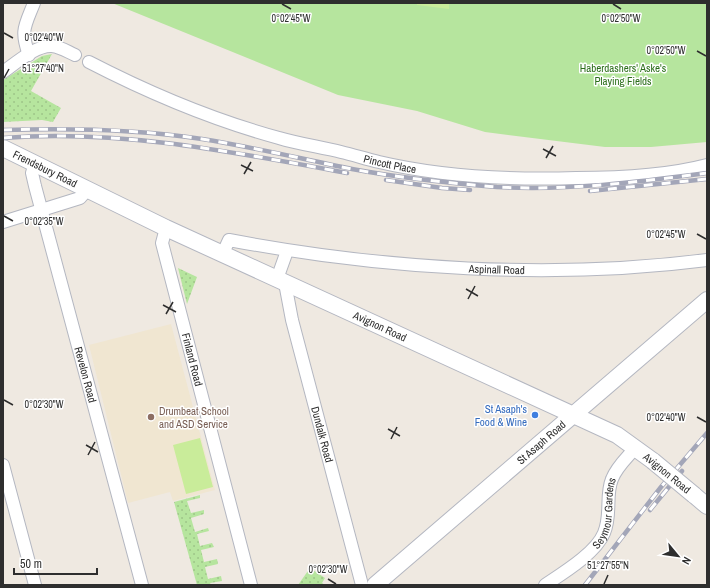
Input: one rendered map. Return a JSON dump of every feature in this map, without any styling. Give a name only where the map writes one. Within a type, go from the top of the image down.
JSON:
[{"type":"street","points":[[29,55],[24,40],[24,27],[34,3]]},
{"type":"street","points":[[3,72],[46,46],[53,46],[76,55]]},
{"type":"street","name":"Pincott Place","points":[[88,62],[146,89],[227,122],[279,139],[380,162],[430,171],[497,178],[604,178],[660,173],[707,165]]},
{"type":"street","name":"Frendsbury Road","points":[[3,148],[87,190]]},
{"type":"street","name":"Revelon Road","points":[[35,163],[32,173],[142,585]]},
{"type":"street","points":[[3,222],[80,198],[87,190]]},
{"type":"street","name":"Avignon Road","points":[[87,190],[166,228],[226,247],[281,281],[617,435],[636,447],[707,506]]},
{"type":"street","name":"Finland Road","points":[[166,228],[162,243],[251,585]]},
{"type":"street","name":"Aspinall Road","points":[[226,247],[287,251],[439,266],[511,270],[576,270],[667,265],[707,260]]},
{"type":"street","points":[[281,281],[287,251]]},
{"type":"street","name":"Dundalk Road","points":[[281,281],[362,585]]},
{"type":"street","name":"St Asaph Road","points":[[375,585],[707,300]]},
{"type":"street","name":"Seymour Gardens","points":[[545,585],[592,549],[600,539],[609,518],[609,493],[611,480],[617,469],[636,447]]},
{"type":"street","points":[[3,465],[35,585]]},
{"type":"shaded area","name":"Drumbeat School and ASD Service","points":[[171,324],[215,490],[173,501],[170,492],[128,503],[89,345]]},
{"type":"green space","name":"Haberdashers' Aske's Playing Fields","points":[[112,3],[707,3],[707,142],[651,147],[605,147],[485,132],[417,111],[338,95]]},
{"type":"green space","points":[[417,3],[449,3],[449,9],[417,5]]},
{"type":"green space","points":[[52,54],[31,91],[61,108],[53,122],[42,120],[3,122],[3,80],[42,56]]},
{"type":"green space","points":[[178,268],[197,277],[187,304]]},
{"type":"green space","points":[[200,438],[213,487],[186,494],[173,445]]},
{"type":"green space","points":[[200,495],[200,498],[187,501],[191,513],[204,510],[204,514],[191,518],[195,532],[208,528],[209,531],[197,534],[200,546],[212,543],[214,547],[201,550],[204,562],[217,559],[218,564],[205,567],[208,579],[221,576],[222,581],[210,583],[211,585],[197,585],[174,502]]},
{"type":"green space","points":[[310,568],[325,578],[322,583],[325,585],[298,585]]},
{"type":"railway","points":[[3,130],[53,129],[153,133],[202,139],[370,172],[424,180],[497,187],[576,187],[707,173]]},
{"type":"railway","points":[[3,138],[46,136],[90,137],[176,144],[261,157],[347,173]]},
{"type":"railway","points":[[590,191],[707,179]]},
{"type":"railway","points":[[386,180],[442,188],[470,190]]},
{"type":"railway","points":[[585,585],[661,487],[707,433]]},
{"type":"railway","points":[[650,510],[682,471]]},
{"type":"place","name":"St Asaph's Food & Wine","points":[[535,415]]},
{"type":"place","name":"Drumbeat School and ASD Service","points":[[151,417]]}]
